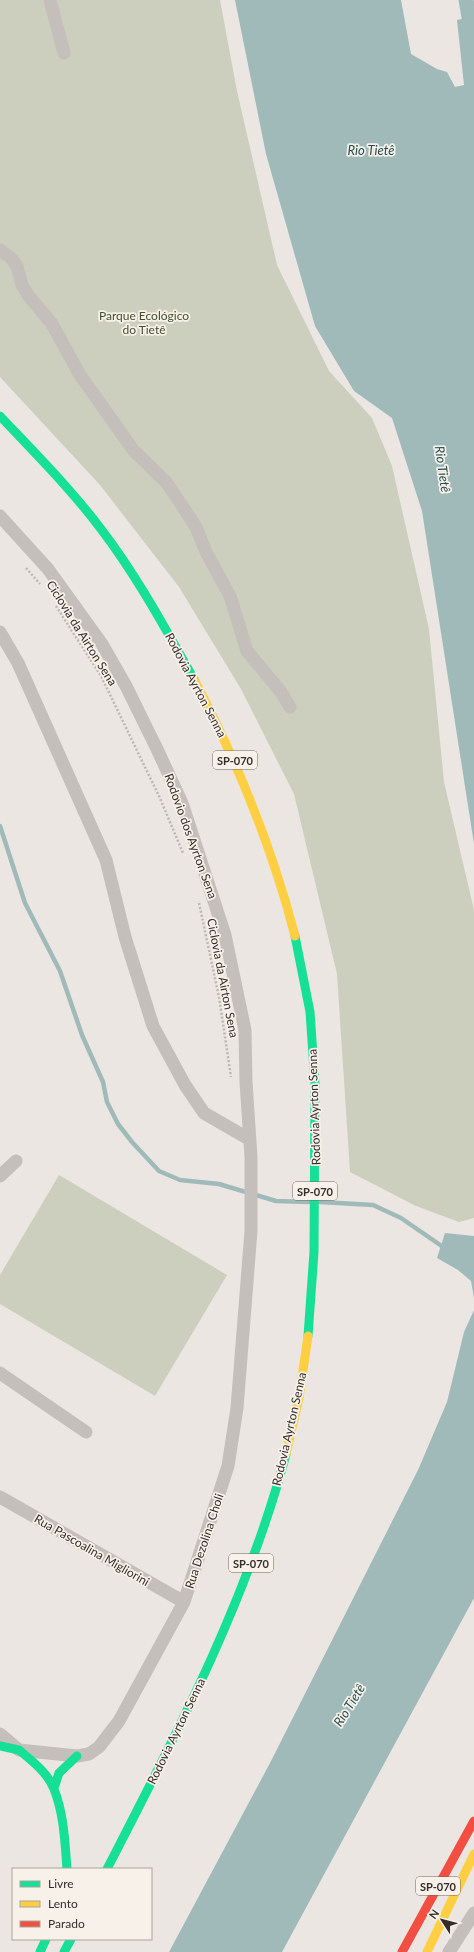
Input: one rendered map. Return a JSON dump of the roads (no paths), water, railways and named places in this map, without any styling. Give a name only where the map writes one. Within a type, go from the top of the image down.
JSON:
[{"type":"main road","name":"Rodovia Ayrton Senna","points":[[0,416],[51,470],[98,524],[163,623],[210,707],[234,757],[265,838],[288,911],[307,991],[315,1076],[316,1232],[310,1327],[298,1404],[282,1470],[249,1568],[196,1694],[108,1868]]},
{"type":"main road","points":[[0,1746],[18,1750],[36,1764],[54,1788]]},
{"type":"main road","points":[[68,1868],[65,1835],[54,1788],[54,1779],[60,1770],[77,1756]]},
{"type":"main road","name":"SP-070","points":[[402,1952],[474,1821]]},
{"type":"main road","points":[[427,1952],[474,1854]]},
{"type":"main road","points":[[40,1952],[46,1940]]},
{"type":"main road","points":[[64,1952],[70,1940]]},
{"type":"street","points":[[50,0],[64,53]]},
{"type":"street","points":[[0,250],[10,257],[17,266],[22,285],[28,295],[52,324],[80,374],[134,451],[167,483],[196,527],[206,552],[230,596],[247,651],[281,692],[290,707]]},
{"type":"street","name":"Rodovio dos Ayrton Sena","points":[[0,516],[48,569],[102,644],[126,686],[182,803],[225,935],[245,1030],[251,1157]]},
{"type":"street","points":[[0,632],[18,663],[106,860],[125,938],[153,1026],[185,1085],[204,1113],[249,1139]]},
{"type":"street","name":"Rua Dezolina Choli","points":[[18,1750],[77,1756],[89,1754],[99,1747],[109,1736],[119,1721],[184,1602],[228,1466],[238,1408],[251,1231],[251,1157]]},
{"type":"street","points":[[0,1176],[16,1161]]},
{"type":"street","points":[[0,1373],[86,1432]]},
{"type":"street","name":"Rua Pascoalina Migliorini","points":[[0,1497],[184,1602]]},
{"type":"street","points":[[0,1734],[18,1750]]},
{"type":"street","points":[[449,1952],[474,1913]]},
{"type":"water","name":"Rio Tietê","points":[[235,0],[401,0],[411,54],[437,69],[447,72],[455,87],[464,85],[457,20],[474,16],[474,844],[422,511],[392,418],[354,391],[315,326],[266,154]]},
{"type":"water","points":[[445,1233],[474,1236],[474,1298],[471,1281],[458,1270],[437,1258]]},
{"type":"water","name":"Rio Tietê","points":[[474,1310],[474,1598],[282,1952],[169,1952],[270,1763],[418,1470],[447,1402],[464,1332]]},
{"type":"waterway","points":[[466,0],[474,46]]},
{"type":"waterway","points":[[0,826],[25,903],[60,971],[82,1035],[103,1082],[107,1102],[118,1124],[132,1142],[159,1171],[180,1180],[219,1184],[276,1201],[309,1202]]},
{"type":"waterway","points":[[320,1202],[373,1205],[401,1218],[446,1249]]},
{"type":"park label","name":"Parque Ecológico do Tietê","points":[[144,322]]}]
